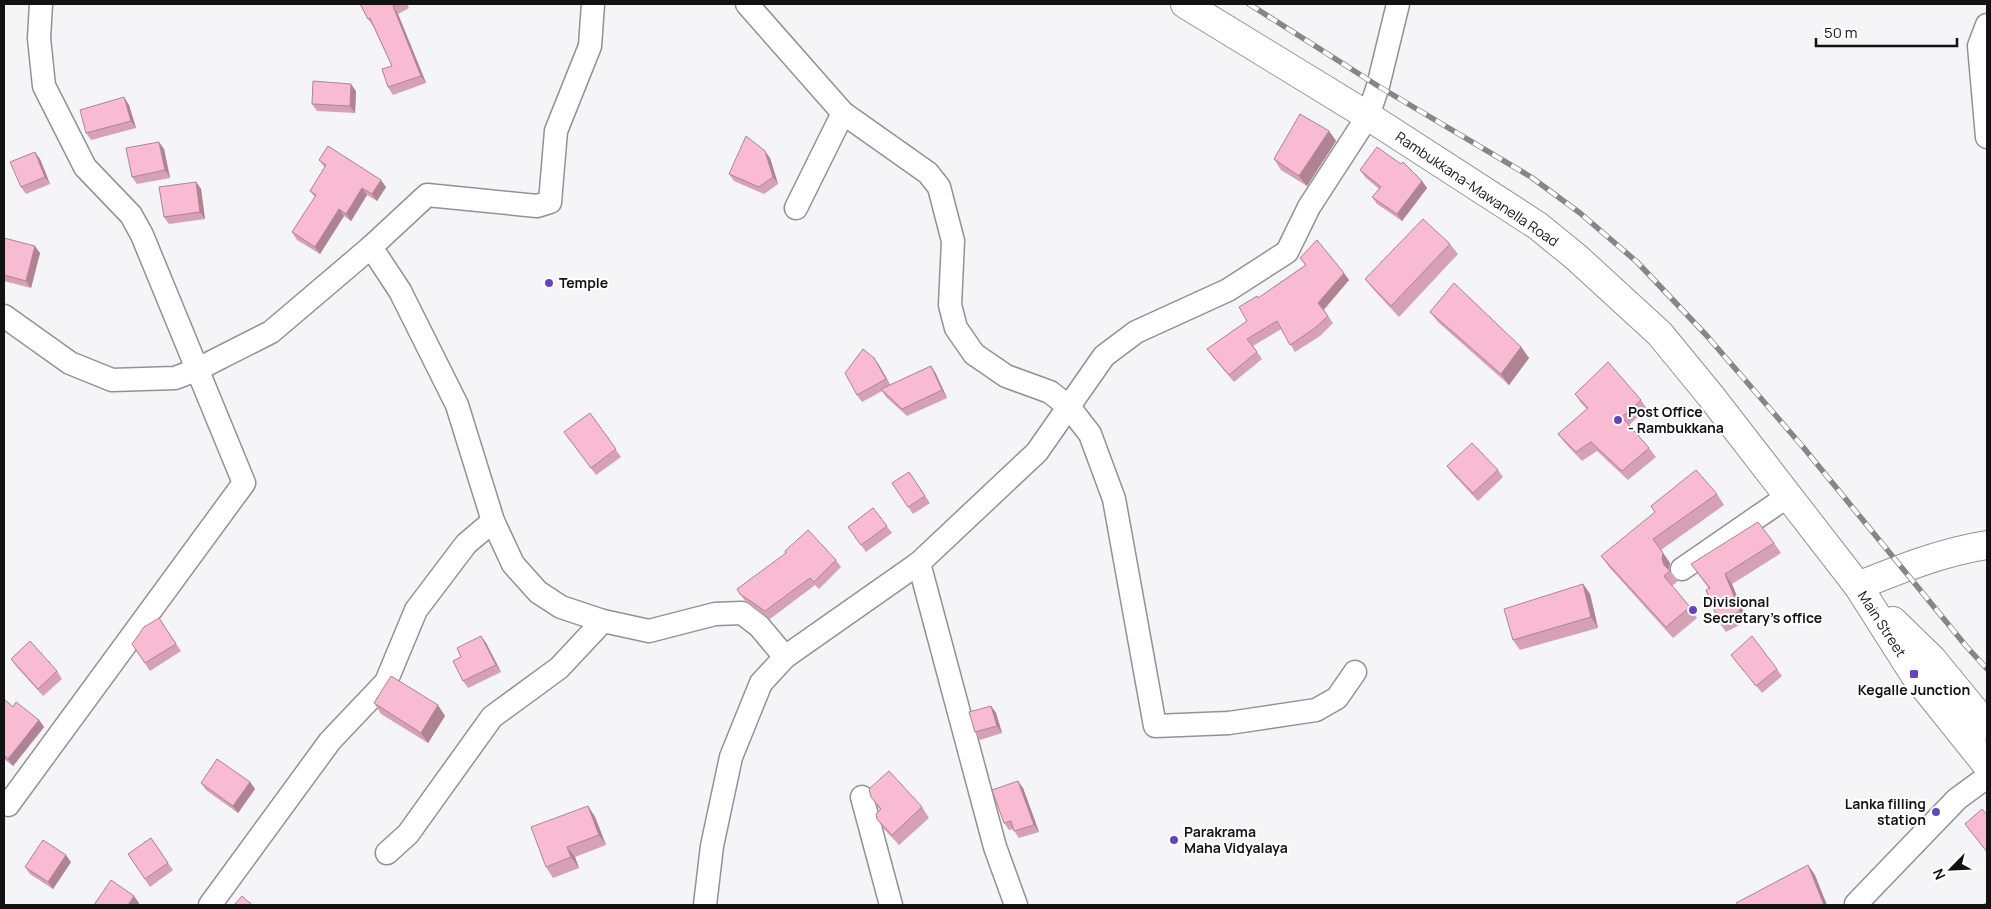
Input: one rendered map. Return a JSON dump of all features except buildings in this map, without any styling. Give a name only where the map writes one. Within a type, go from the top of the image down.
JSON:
[{"type":"main road","name":"Rambukkana-Mawanella Road","points":[[1185,4],[1368,116],[1538,226],[1618,294],[1660,334],[1858,586]]},
{"type":"main road","points":[[1858,586],[1942,555],[1987,545]]},
{"type":"main road","name":"Main Street","points":[[1858,586],[1932,659],[1987,726]]},
{"type":"main road","name":"Main Street","points":[[1858,586],[1914,674],[1987,765]]},
{"type":"street","points":[[8,805],[244,483],[142,235],[131,215],[85,167],[44,86],[39,38],[41,4]]},
{"type":"street","points":[[4,316],[70,363],[112,380],[175,378],[196,370],[271,332],[371,247],[427,195],[537,206],[550,202],[556,131],[590,46],[593,4]]},
{"type":"street","points":[[747,4],[843,113],[928,173],[939,187],[954,240],[950,306],[956,328],[974,354],[1006,376],[1050,392],[1069,407],[1090,434],[1114,499],[1156,726],[1228,723],[1316,710],[1337,698],[1355,672]]},
{"type":"street","points":[[705,905],[712,846],[731,757],[761,683],[785,657],[919,563],[1037,452],[1104,356],[1136,332],[1228,290],[1287,252],[1309,207],[1368,116],[1378,86],[1398,4]]},
{"type":"street","points":[[1987,25],[1979,46],[1987,137]]},
{"type":"street","points":[[796,208],[843,113]]},
{"type":"street","points":[[371,247],[400,291],[457,405],[493,521],[513,564],[538,592],[561,607],[603,621],[649,631],[715,614],[742,613],[758,626],[785,657]]},
{"type":"street","points":[[1682,569],[1788,496]]},
{"type":"street","points":[[210,905],[330,741],[386,682],[416,610],[466,544],[493,521]]},
{"type":"street","points":[[919,563],[995,847],[1016,905]]},
{"type":"street","points":[[388,853],[408,834],[492,717],[560,668],[603,621]]},
{"type":"street","points":[[1856,904],[1958,799],[1987,777]]},
{"type":"street","points":[[862,797],[891,905]]},
{"type":"railway","points":[[1249,4],[1378,86],[1531,177],[1580,213],[1637,262],[1707,336],[1803,447],[1987,669]]},
{"type":"place","name":"Temple","points":[[549,283]]},
{"type":"place","name":"Post Office - Rambukkana","points":[[1618,420]]},
{"type":"place","name":"Divisional Secretary's office","points":[[1693,610]]},
{"type":"place","name":"Kegalle Junction","points":[[1914,674]]},
{"type":"place","name":"Lanka filling station","points":[[1936,812]]},
{"type":"place","name":"Parakrama Maha Vidyalaya","points":[[1174,840]]}]
